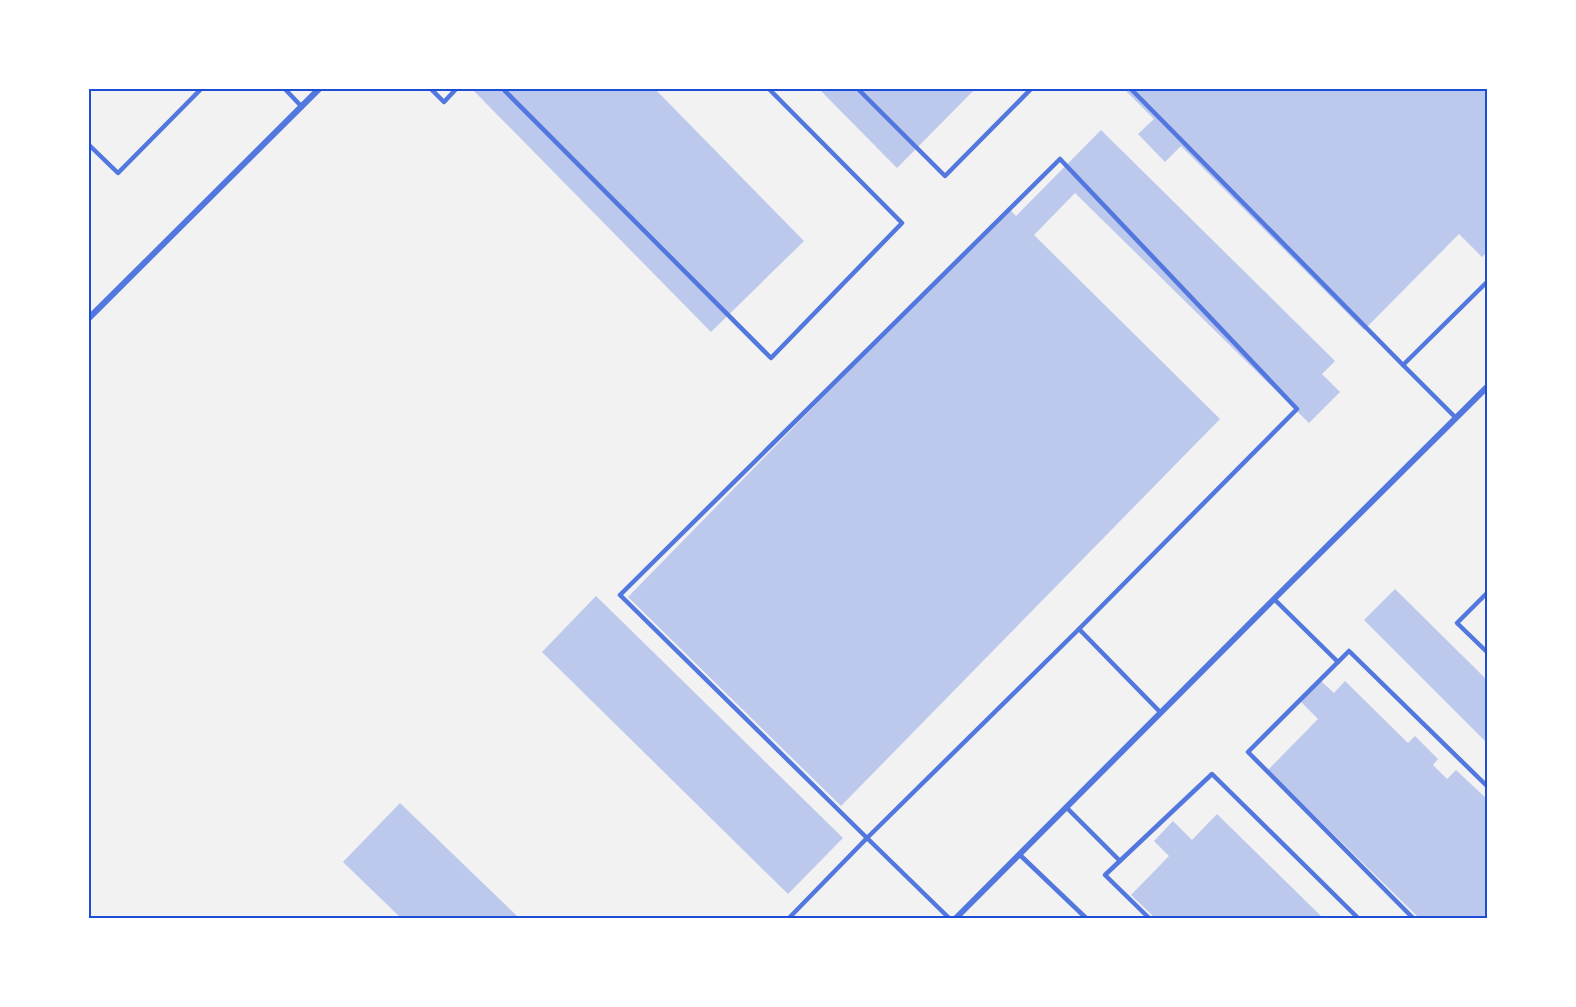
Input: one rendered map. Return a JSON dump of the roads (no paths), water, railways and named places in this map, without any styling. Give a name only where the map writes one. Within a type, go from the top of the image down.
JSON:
[{"type":"street","points":[[88,319],[320,88]]},
{"type":"street","points":[[957,918],[1488,386]]},
{"type":"lane","points":[[88,144],[118,173],[202,88]]},
{"type":"lane","points":[[284,88],[302,106]]},
{"type":"lane","points":[[430,88],[444,102],[457,88]]},
{"type":"lane","points":[[502,88],[771,358],[902,223],[768,88]]},
{"type":"lane","points":[[857,88],[945,176],[1032,88]]},
{"type":"lane","points":[[1130,88],[1456,418]]},
{"type":"lane","points":[[789,918],[867,838],[1297,409],[1060,159],[620,595],[867,838],[949,918]]},
{"type":"lane","points":[[1403,364],[1488,281]]},
{"type":"lane","points":[[1488,592],[1457,623],[1488,653]]},
{"type":"lane","points":[[1274,599],[1338,662]]},
{"type":"lane","points":[[1079,628],[1161,713]]},
{"type":"lane","points":[[1413,918],[1248,753],[1349,651],[1488,787]]},
{"type":"lane","points":[[1149,918],[1105,874],[1212,774],[1358,918]]},
{"type":"lane","points":[[1066,807],[1120,861]]},
{"type":"lane","points":[[1020,855],[1086,918]]}]
